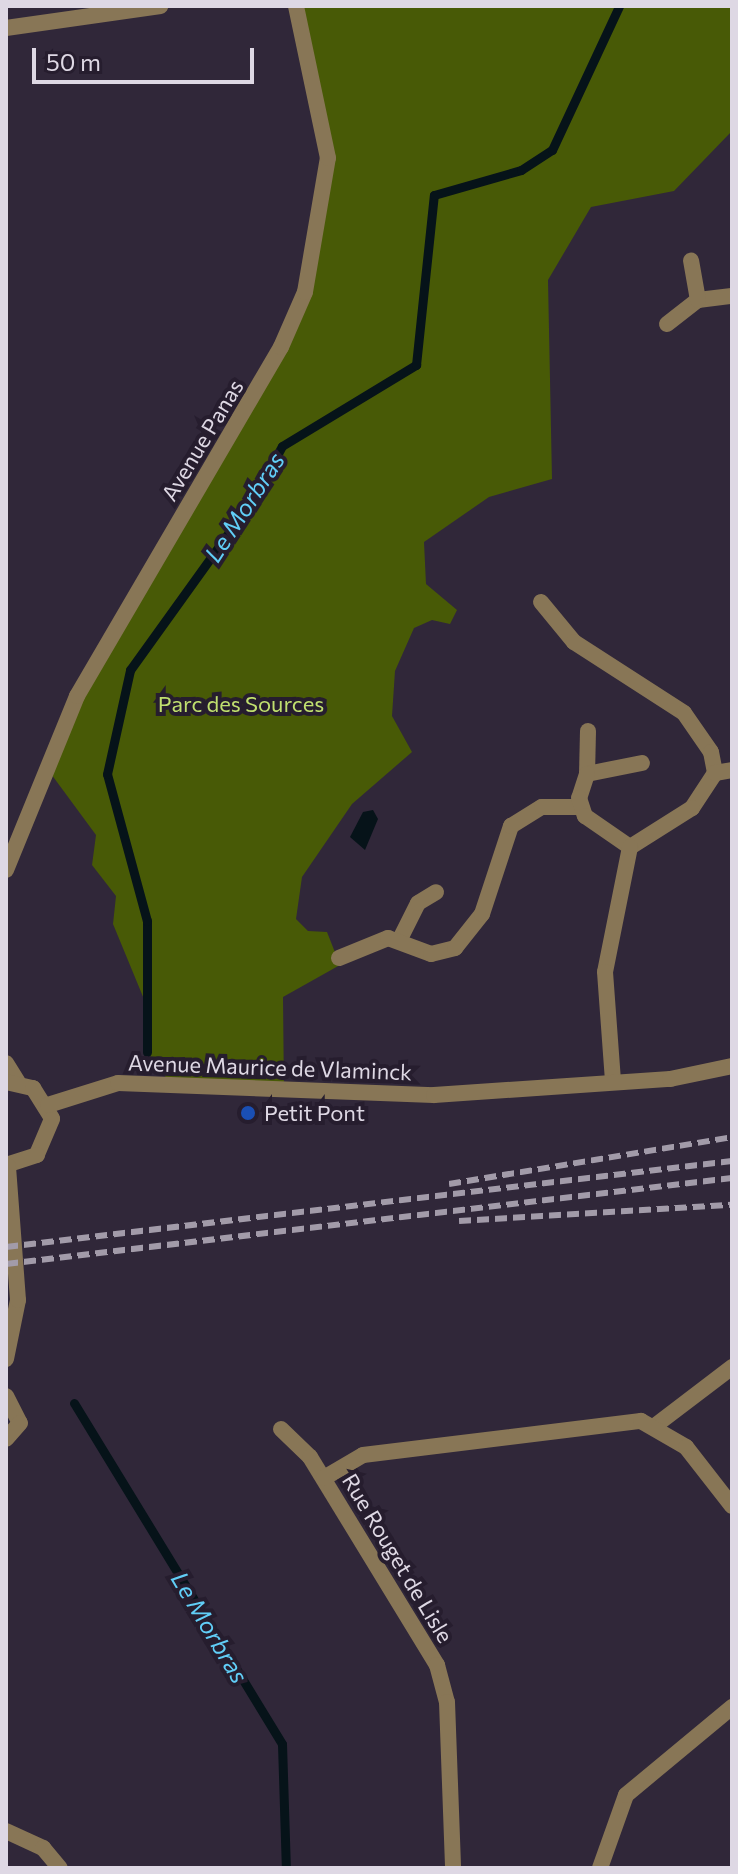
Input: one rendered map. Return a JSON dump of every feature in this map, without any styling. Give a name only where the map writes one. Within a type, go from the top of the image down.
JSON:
[{"type":"street","points":[[6,28],[160,6]]},
{"type":"street","name":"Avenue Panas","points":[[6,870],[77,696],[281,347],[305,292],[328,158],[296,6]]},
{"type":"street","points":[[691,261],[698,300]]},
{"type":"street","points":[[667,324],[698,300],[732,296]]},
{"type":"street","points":[[541,602],[574,642],[684,713],[705,741],[715,773]]},
{"type":"street","points":[[580,807],[587,774],[588,731]]},
{"type":"street","points":[[587,774],[642,763]]},
{"type":"street","points":[[630,847],[681,820],[715,773],[732,770]]},
{"type":"street","points":[[339,958],[400,939],[431,954],[455,948],[478,922],[511,826],[542,807],[580,807]]},
{"type":"street","points":[[580,807],[600,832],[630,847]]},
{"type":"street","points":[[613,1082],[605,972],[630,847]]},
{"type":"street","points":[[400,939],[418,903],[436,892]]},
{"type":"street","points":[[6,1063],[12,1082],[48,1105],[46,1145],[7,1166],[18,1300],[6,1359]]},
{"type":"street","name":"Avenue Maurice de Vlaminck","points":[[48,1105],[118,1083],[168,1080],[372,1096],[613,1082],[732,1066]]},
{"type":"street","points":[[656,1425],[732,1367]]},
{"type":"street","points":[[6,1396],[20,1423],[6,1439]]},
{"type":"street","points":[[324,1478],[363,1455],[621,1419],[656,1425],[686,1447],[732,1506]]},
{"type":"street","name":"Rue Rouget de Lisle","points":[[281,1429],[324,1478],[437,1665],[447,1702],[453,1868]]},
{"type":"street","points":[[600,1868],[626,1795],[732,1707]]},
{"type":"street","points":[[6,1831],[43,1848],[60,1868]]},
{"type":"green space","name":"Parc des Sources","points":[[296,6],[732,6],[732,131],[674,191],[591,207],[548,280],[552,479],[489,497],[424,542],[426,584],[457,610],[450,624],[432,620],[414,628],[395,671],[392,716],[412,752],[352,804],[302,877],[296,919],[308,931],[327,932],[340,965],[283,997],[284,1093],[168,1080],[147,1052],[146,1004],[113,924],[116,896],[92,865],[96,835],[43,763],[305,292],[328,158]]},
{"type":"shaded area","points":[[373,810],[378,819],[365,850],[350,837],[363,812]]},
{"type":"waterway","name":"Le Morbras","points":[[147,1052],[147,921],[107,774],[130,670],[257,493],[282,446],[416,365],[434,195],[521,170],[552,150],[619,6]]},
{"type":"waterway","name":"Le Morbras","points":[[74,1403],[282,1744],[286,1868]]},
{"type":"railway","points":[[449,1184],[732,1137]]},
{"type":"railway","points":[[6,1247],[732,1161]]},
{"type":"railway","points":[[6,1264],[732,1178]]},
{"type":"railway","points":[[459,1221],[732,1205]]},
{"type":"place","name":"Petit Pont","points":[[248,1113]]}]
